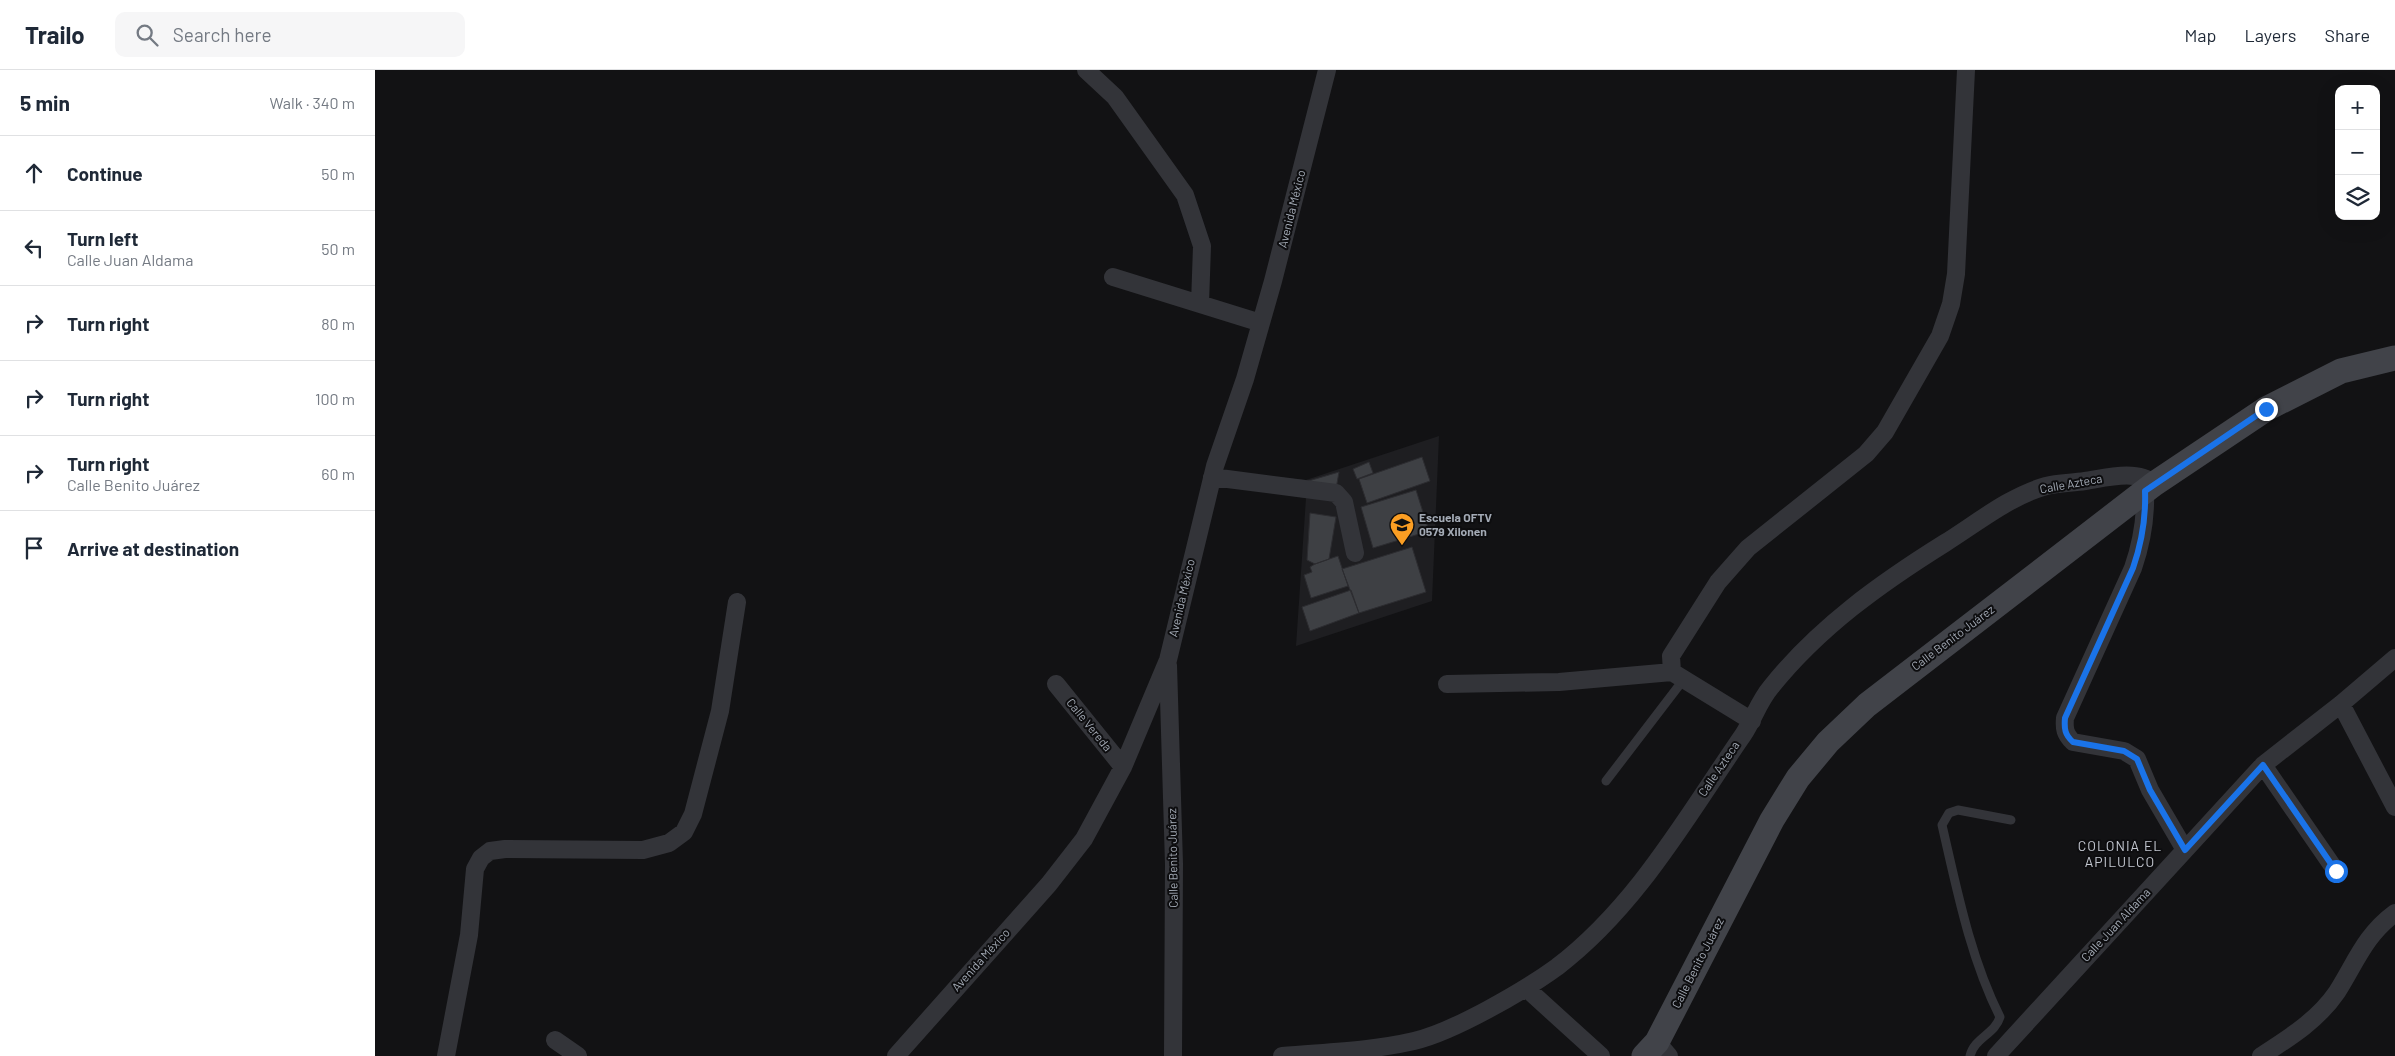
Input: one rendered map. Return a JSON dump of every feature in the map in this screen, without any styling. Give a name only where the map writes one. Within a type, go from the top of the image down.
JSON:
[{"type":"main road","name":"Calle Benito Juárez","points":[[1657,1051],[1772,820],[1799,778],[1828,742],[1867,705],[1910,670],[2150,488],[2266,409],[2341,371],[2395,358]]},
{"type":"street","points":[[1086,70],[1115,97],[1185,195],[1202,246],[1199,304]]},
{"type":"street","name":"Avenida México","points":[[896,1056],[1055,877],[1084,839],[1123,766],[1168,660],[1212,477],[1261,323],[1327,70]]},
{"type":"street","points":[[1678,676],[1671,656],[1718,582],[1748,548],[1866,454],[1885,432],[1903,404],[1940,336],[1951,304],[1956,274],[1966,70]]},
{"type":"street","points":[[1113,277],[1261,323]]},
{"type":"street","name":"Calle Azteca","points":[[1282,1056],[1380,1048],[1418,1040],[1456,1025],[1526,988],[1589,940],[1631,896],[1752,721],[1769,689],[1842,615],[1887,579],[2021,495],[2048,486],[2140,476],[2148,479],[2150,488]]},
{"type":"street","points":[[1212,477],[1336,494],[1344,502],[1355,553]]},
{"type":"street","points":[[2150,488],[2145,527],[2138,552],[2065,718],[2064,728],[2067,736],[2073,742],[2124,751],[2137,759],[2150,790],[2185,850]]},
{"type":"street","points":[[446,1056],[469,935],[475,869],[481,858],[490,851],[505,849],[643,850],[669,843],[684,832],[693,814],[720,711],[737,602]]},
{"type":"street","name":"Calle Juan Aldama","points":[[1996,1056],[2263,765],[2341,704],[2395,658]]},
{"type":"street","name":"Calle Benito Juárez","points":[[1168,660],[1174,864],[1173,1056]]},
{"type":"street","points":[[1447,684],[1559,682],[1678,676],[1752,721]]},
{"type":"street","name":"Calle Vereda","points":[[1056,684],[1123,766]]},
{"type":"street","points":[[2341,704],[2395,807]]},
{"type":"street","points":[[2263,765],[2336,871]]},
{"type":"street","points":[[2261,1056],[2300,1031],[2336,993],[2372,933],[2395,913]]},
{"type":"street","points":[[1526,988],[1601,1056]]},
{"type":"street","points":[[555,1040],[578,1056]]},
{"type":"lane","points":[[1605,781],[1678,676]]},
{"type":"lane","points":[[1970,1056],[1972,1047],[1998,1023],[1999,1017],[1984,986],[1957,889],[1942,825],[1949,813],[1958,810],[2011,820]]},
{"type":"shaded area","points":[[1439,436],[1432,601],[1296,646],[1306,498],[1231,486],[1233,473],[1306,480]]},
{"type":"building","points":[[1422,457],[1430,481],[1367,503],[1359,479]]},
{"type":"building","points":[[1369,462],[1373,473],[1357,479],[1353,469]]},
{"type":"building","points":[[1339,472],[1336,489],[1305,482]]},
{"type":"building","points":[[1416,490],[1429,531],[1373,548],[1361,507]]},
{"type":"building","points":[[1310,513],[1336,517],[1329,559],[1315,564],[1307,560]]},
{"type":"building","points":[[1412,547],[1426,592],[1359,613],[1342,569]]},
{"type":"building","points":[[1338,556],[1348,586],[1311,598],[1304,575],[1312,572],[1310,567],[1315,564]]},
{"type":"building","points":[[1351,590],[1359,613],[1310,631],[1302,607]]},
{"type":"place","name":"Escuela OFTV 0579 Xilonen","points":[[1402,546]]},
{"type":"district","name":"COLONIA EL APILULCO","points":[[2120,854]]},
{"type":"route","points":[[2266,409],[2145,491],[2145,527],[2133,568],[2065,718],[2064,728],[2067,736],[2073,742],[2124,751],[2137,759],[2150,790],[2185,850],[2263,765],[2336,871]]}]
